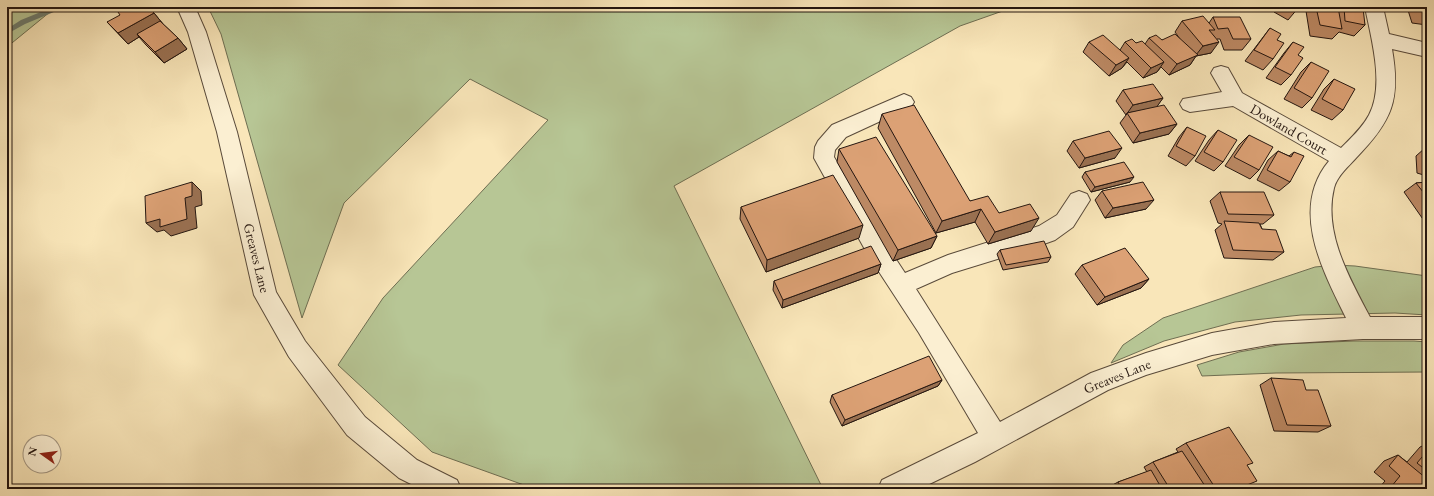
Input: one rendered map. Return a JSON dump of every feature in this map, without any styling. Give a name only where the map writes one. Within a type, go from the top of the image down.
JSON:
[{"type":"street","name":"Greaves Lane","points":[[186,7],[197,32],[227,132],[265,295],[297,349],[356,426],[408,469],[448,489]]},
{"type":"street","points":[[1363,328],[1334,265],[1325,240],[1321,219],[1321,204],[1324,187],[1331,173],[1371,130],[1379,116],[1385,96],[1385,74],[1374,7]]},
{"type":"street","points":[[1380,39],[1427,50]]},
{"type":"street","name":"Dowland Court","points":[[1221,73],[1235,98],[1343,159]]},
{"type":"street","name":"Dowland Court","points":[[1190,104],[1235,98]]},
{"type":"street","points":[[904,102],[839,131],[825,146],[824,158],[876,248],[995,437]]},
{"type":"street","points":[[901,286],[948,265],[1030,240],[1046,233],[1065,221],[1079,200]]},
{"type":"street","name":"Greaves Lane","points":[[891,489],[966,453],[1100,380],[1204,346],[1274,332],[1363,328],[1427,328]]},
{"type":"green space","points":[[7,7],[56,7],[7,47]]},
{"type":"green space","points":[[208,7],[1014,7],[960,26],[674,186],[823,489],[535,489],[432,452],[338,365],[383,298],[548,120],[470,79],[344,203],[302,318],[221,34]]},
{"type":"green space","points":[[1335,265],[1355,266],[1427,276],[1427,315],[1395,313],[1301,315],[1235,322],[1164,341],[1111,363],[1123,345],[1163,318],[1315,267]]},
{"type":"green space","points":[[1354,341],[1427,342],[1427,372],[1276,373],[1202,376],[1197,365],[1239,352],[1284,344]]},
{"type":"building","points":[[126,7],[148,7],[154,13],[118,33],[107,22],[120,15],[118,12]]},
{"type":"building","points":[[1316,7],[1338,7],[1342,29],[1320,25]]},
{"type":"building","points":[[1344,7],[1363,8],[1365,25],[1345,21]]},
{"type":"building","points":[[1421,7],[1427,7],[1427,13],[1423,12]]},
{"type":"building","points":[[1203,16],[1215,30],[1209,30],[1219,42],[1203,46],[1182,21]]},
{"type":"building","points":[[1213,17],[1240,17],[1251,39],[1233,39],[1228,28],[1218,29]]},
{"type":"building","points":[[160,21],[178,38],[155,52],[137,34]]},
{"type":"building","points":[[1270,28],[1281,34],[1277,40],[1284,43],[1273,59],[1254,50]]},
{"type":"building","points":[[1175,34],[1198,55],[1177,64],[1149,38],[1156,35],[1162,40]]},
{"type":"building","points":[[1103,35],[1129,58],[1116,65],[1089,42]]},
{"type":"building","points":[[1132,39],[1136,43],[1142,41],[1164,62],[1151,68],[1125,42]]},
{"type":"building","points":[[1293,42],[1304,47],[1298,55],[1303,58],[1291,75],[1275,67]]},
{"type":"building","points":[[1311,62],[1329,71],[1312,98],[1294,88]]},
{"type":"building","points":[[1334,79],[1355,89],[1343,110],[1322,99]]},
{"type":"building","points":[[1153,84],[1163,98],[1133,105],[1123,90]]},
{"type":"building","points":[[914,105],[970,201],[988,196],[999,213],[1030,204],[1039,218],[995,232],[981,209],[942,221],[882,114]]},
{"type":"building","points":[[1164,105],[1177,124],[1140,133],[1127,113]]},
{"type":"building","points":[[1187,127],[1206,136],[1195,156],[1176,146]]},
{"type":"building","points":[[1218,130],[1237,140],[1223,162],[1204,152]]},
{"type":"building","points":[[1109,131],[1122,148],[1085,158],[1073,141]]},
{"type":"building","points":[[1249,135],[1273,147],[1259,170],[1234,157]]},
{"type":"building","points":[[876,137],[937,236],[898,250],[839,149]]},
{"type":"building","points":[[1278,151],[1291,157],[1294,152],[1304,156],[1290,182],[1267,170]]},
{"type":"building","points":[[1124,162],[1134,177],[1095,187],[1085,172]]},
{"type":"building","points":[[833,175],[863,225],[767,260],[741,207]]},
{"type":"building","points":[[192,182],[192,196],[185,198],[187,219],[160,227],[160,219],[146,223],[145,196]]},
{"type":"building","points":[[1143,182],[1154,200],[1113,208],[1102,191]]},
{"type":"building","points":[[1427,182],[1427,197],[1416,183]]},
{"type":"building","points":[[1220,192],[1264,192],[1274,215],[1228,214]]},
{"type":"building","points":[[1224,221],[1259,223],[1262,229],[1276,230],[1284,252],[1233,250]]},
{"type":"building","points":[[1044,241],[1051,257],[1006,265],[1000,250]]},
{"type":"building","points":[[871,246],[881,264],[783,300],[774,281]]},
{"type":"building","points":[[1125,248],[1149,279],[1105,297],[1082,265]]},
{"type":"building","points":[[929,356],[942,380],[845,420],[832,395]]},
{"type":"building","points":[[1271,378],[1303,380],[1306,390],[1318,390],[1331,426],[1287,425]]},
{"type":"building","points":[[1229,427],[1253,463],[1247,465],[1257,481],[1237,489],[1216,489],[1186,443]]},
{"type":"building","points":[[1182,451],[1207,489],[1170,489],[1153,462]]},
{"type":"building","points":[[1427,451],[1427,471],[1417,463]]},
{"type":"building","points":[[1398,455],[1427,479],[1427,489],[1393,489],[1391,487],[1400,476],[1389,466]]},
{"type":"building","points":[[1151,470],[1162,489],[1122,489],[1118,482]]},
{"type":"waterway","points":[[7,32],[23,22],[59,7]]}]
